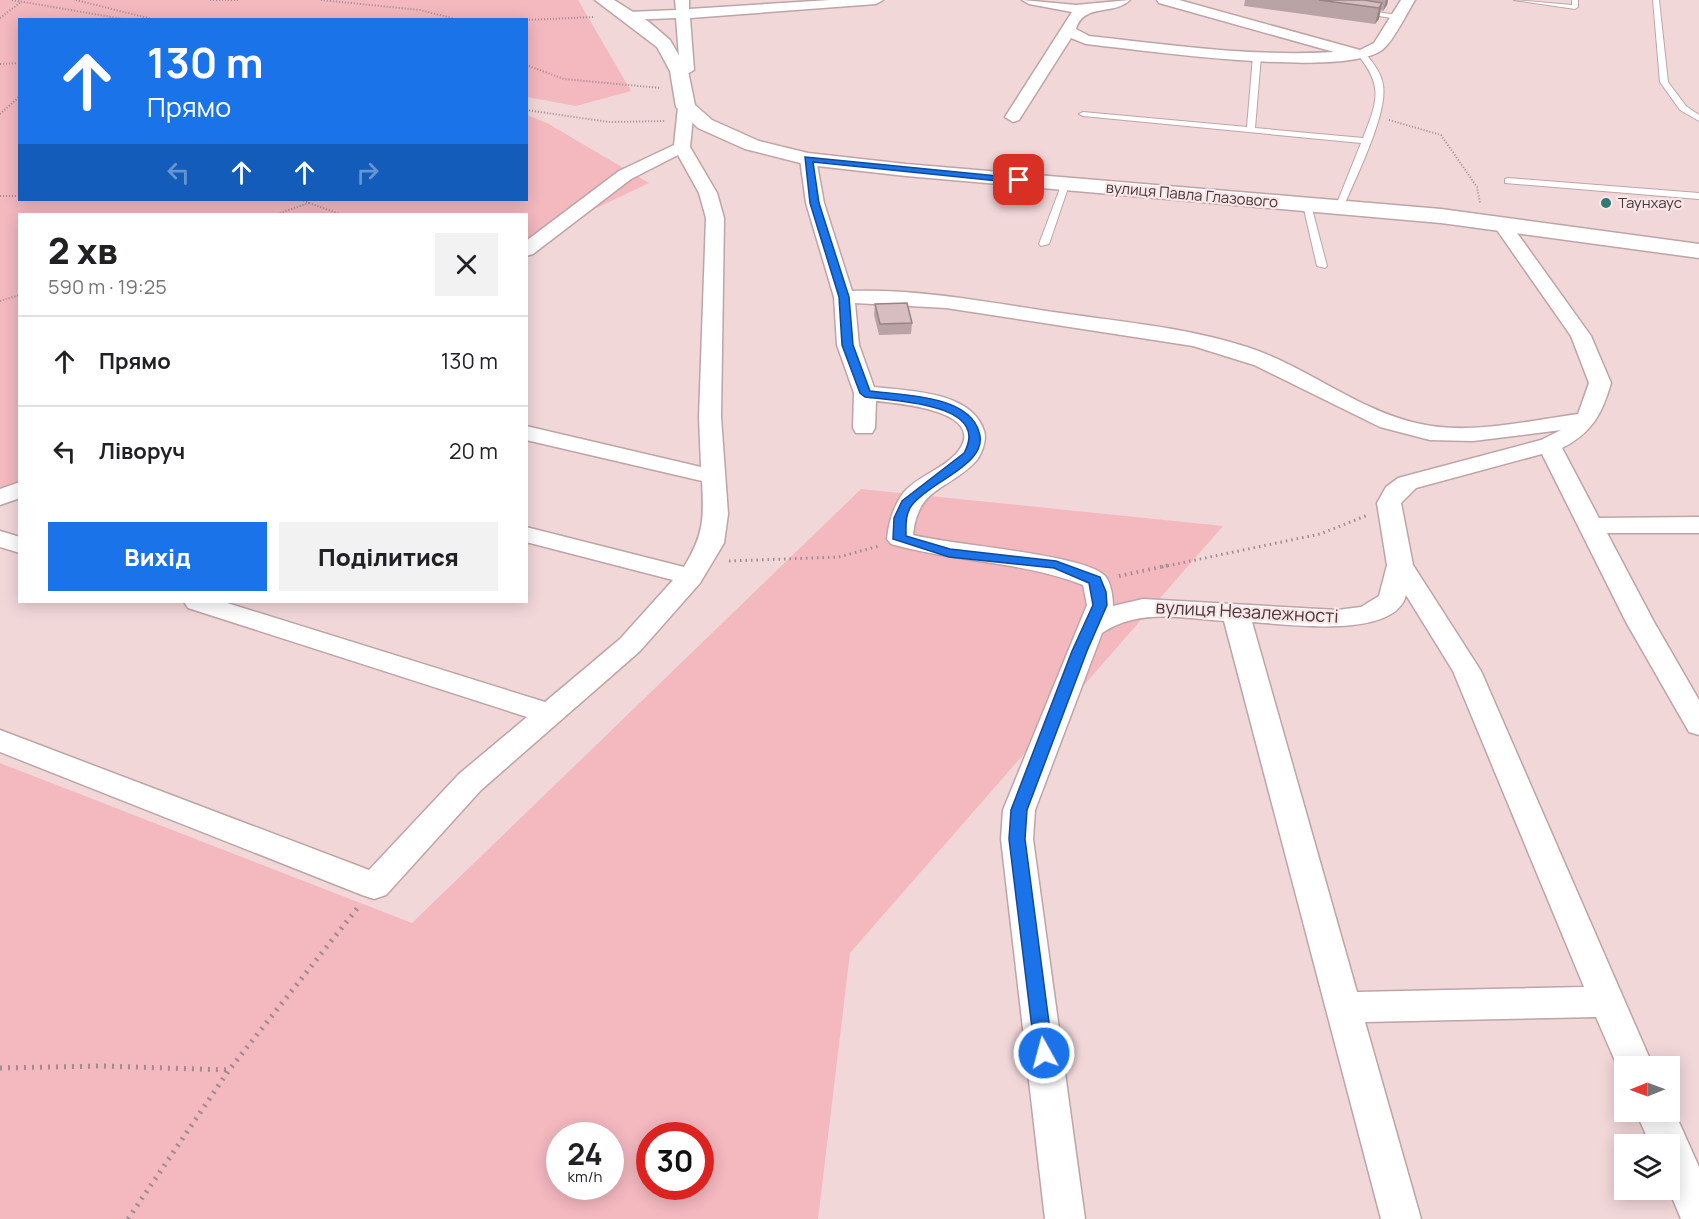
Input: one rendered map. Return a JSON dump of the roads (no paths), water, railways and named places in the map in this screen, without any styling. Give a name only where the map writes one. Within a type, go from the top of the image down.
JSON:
[{"type":"main road","points":[[603,0],[652,33],[669,49],[679,71],[686,108]]},
{"type":"main road","name":"вулиця Павла Глазового","points":[[686,108],[705,124],[734,139],[808,159],[1492,222],[1699,251]]},
{"type":"street","points":[[628,16],[682,7],[876,0]]},
{"type":"street","points":[[1029,0],[1082,10],[1097,9],[1123,0]]},
{"type":"street","points":[[1164,0],[1358,55]]},
{"type":"street","points":[[1211,13],[1223,0]]},
{"type":"street","points":[[1069,30],[1086,40],[1257,56],[1358,55],[1379,46],[1408,0]]},
{"type":"street","points":[[682,7],[687,70]]},
{"type":"street","points":[[1013,117],[1069,30],[1072,20],[1082,10]]},
{"type":"street","points":[[0,740],[374,886],[470,782],[630,645],[695,571],[711,543],[716,514],[710,417],[715,218],[708,193],[682,147],[686,108]]},
{"type":"street","points":[[528,248],[625,175],[682,147]]},
{"type":"street","points":[[808,159],[815,203],[844,297],[848,345],[865,393],[864,428]]},
{"type":"street","points":[[1492,222],[1581,336],[1600,383],[1588,419],[1571,435],[1549,445],[1589,526],[1699,725]]},
{"type":"street","points":[[844,297],[911,298],[1191,340],[1240,352],[1288,371],[1374,415],[1408,429],[1430,434],[1498,431],[1588,419]]},
{"type":"street","points":[[865,393],[948,406],[969,420],[974,433],[974,446],[968,455],[907,503],[900,518],[900,539],[949,553],[1056,565],[1095,580],[1100,605],[1019,810],[1017,839],[1065,1219]]},
{"type":"street","points":[[528,433],[715,477]]},
{"type":"street","name":"вулиця Незалежності","points":[[1091,628],[1109,616],[1143,607],[1337,619],[1368,614],[1391,600],[1400,565],[1389,503],[1395,492],[1407,483],[1549,445]]},
{"type":"street","points":[[0,498],[18,490]]},
{"type":"street","points":[[1589,526],[1699,525]]},
{"type":"street","points":[[528,534],[695,571]]},
{"type":"street","points":[[0,539],[18,544]]},
{"type":"street","points":[[1400,565],[1467,671],[1631,1056]]},
{"type":"street","points":[[200,603],[548,713]]},
{"type":"street","points":[[1236,614],[1401,1219]]},
{"type":"street","points":[[1343,1007],[1607,1002]]},
{"type":"street","points":[[1680,1170],[1699,1213]]},
{"type":"lane","points":[[1517,0],[1575,7],[1575,0]]},
{"type":"lane","points":[[1656,0],[1664,82],[1683,108],[1699,119]]},
{"type":"lane","points":[[1352,10],[1397,17]]},
{"type":"lane","points":[[1339,208],[1380,103],[1378,74],[1358,55]]},
{"type":"lane","points":[[1251,130],[1257,56]]},
{"type":"lane","points":[[1083,114],[1366,141]]},
{"type":"lane","points":[[1508,182],[1699,196]]},
{"type":"lane","points":[[1044,244],[1065,184]]},
{"type":"lane","points":[[1307,205],[1322,266]]},
{"type":"place","name":"Таунхаус","points":[[1606,203]]}]
